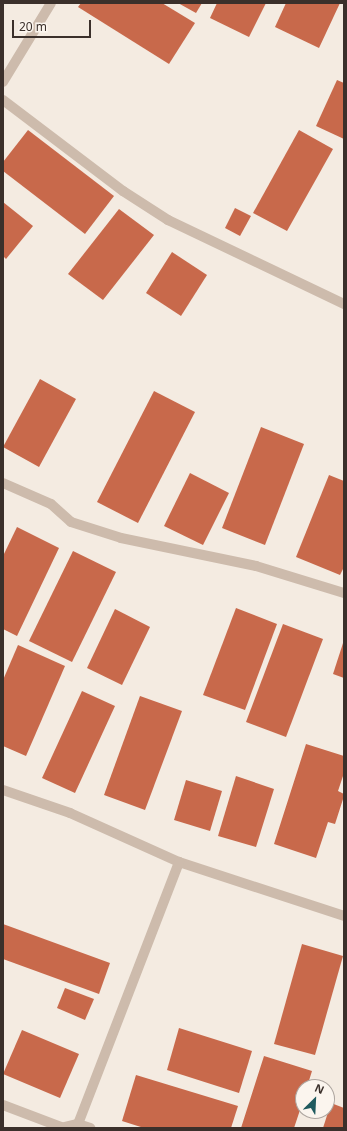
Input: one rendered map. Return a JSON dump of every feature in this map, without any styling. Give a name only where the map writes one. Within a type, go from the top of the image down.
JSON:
[{"type":"street","points":[[3,82],[51,3]]},
{"type":"street","points":[[3,100],[123,191],[168,220],[296,279],[344,304]]},
{"type":"street","points":[[3,483],[51,504],[71,522],[121,538],[256,566],[344,593]]},
{"type":"street","points":[[3,790],[70,812],[179,862],[344,916]]},
{"type":"street","points":[[78,1124],[179,862]]},
{"type":"street","points":[[3,1105],[61,1127],[78,1124],[90,1128]]},
{"type":"building","points":[[81,3],[162,3],[195,23],[169,64],[78,7]]},
{"type":"building","points":[[178,3],[202,3],[196,13]]},
{"type":"building","points":[[217,3],[266,3],[249,37],[210,18]]},
{"type":"building","points":[[286,3],[340,3],[319,48],[275,27]]},
{"type":"building","points":[[337,80],[344,83],[344,139],[316,126]]},
{"type":"building","points":[[28,130],[114,196],[85,234],[3,171],[3,162]]},
{"type":"building","points":[[299,130],[333,149],[287,231],[253,213]]},
{"type":"building","points":[[3,202],[33,226],[6,259],[3,256]]},
{"type":"building","points":[[235,208],[251,216],[240,236],[225,228]]},
{"type":"building","points":[[119,209],[154,235],[103,300],[68,274]]},
{"type":"building","points":[[172,252],[207,275],[181,316],[146,293]]},
{"type":"building","points":[[40,379],[76,399],[39,467],[3,447]]},
{"type":"building","points":[[154,391],[195,412],[138,523],[97,502]]},
{"type":"building","points":[[261,427],[304,444],[265,545],[222,528]]},
{"type":"building","points":[[190,473],[229,493],[203,545],[164,526]]},
{"type":"building","points":[[329,475],[344,481],[344,567],[340,575],[296,557]]},
{"type":"building","points":[[17,527],[59,548],[17,636],[3,629],[3,556]]},
{"type":"building","points":[[73,551],[116,572],[72,662],[29,641]]},
{"type":"building","points":[[236,608],[277,624],[245,710],[203,695]]},
{"type":"building","points":[[115,609],[150,627],[122,685],[87,668]]},
{"type":"building","points":[[283,624],[323,639],[286,737],[246,722]]},
{"type":"building","points":[[344,640],[344,678],[333,674]]},
{"type":"building","points":[[18,645],[65,666],[26,756],[3,746],[3,680]]},
{"type":"building","points":[[82,691],[115,706],[75,793],[42,778]]},
{"type":"building","points":[[140,696],[182,711],[145,810],[104,795]]},
{"type":"building","points":[[306,744],[344,756],[344,773],[338,791],[344,794],[344,796],[335,824],[328,822],[316,858],[274,844]]},
{"type":"building","points":[[236,776],[274,789],[256,847],[218,836]]},
{"type":"building","points":[[186,780],[222,791],[210,831],[174,820]]},
{"type":"building","points":[[3,924],[110,963],[99,994],[3,959]]},
{"type":"building","points":[[302,944],[343,956],[315,1055],[274,1044]]},
{"type":"building","points":[[65,988],[94,999],[85,1020],[57,1008]]},
{"type":"building","points":[[179,1028],[252,1051],[239,1093],[167,1070]]},
{"type":"building","points":[[22,1030],[79,1054],[60,1098],[3,1074]]},
{"type":"building","points":[[264,1056],[312,1071],[310,1079],[295,1079],[295,1119],[297,1119],[294,1128],[241,1128]]},
{"type":"building","points":[[136,1075],[238,1106],[231,1128],[144,1128],[122,1121]]},
{"type":"building","points":[[335,1105],[344,1108],[344,1128],[323,1128],[326,1119],[335,1119]]}]
